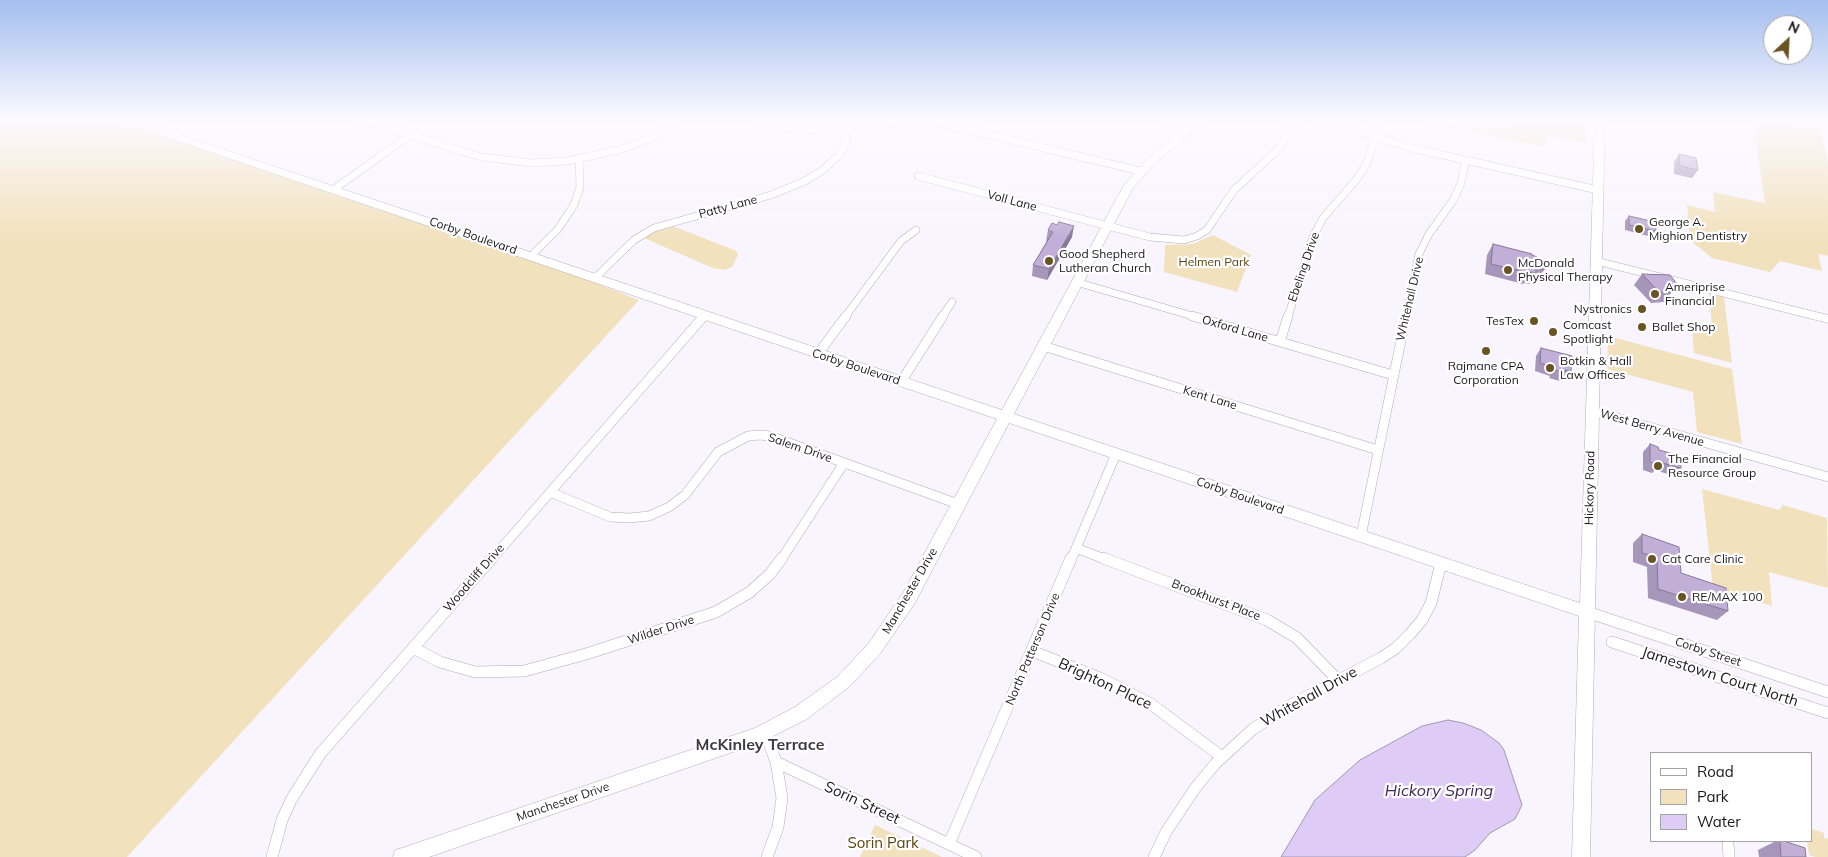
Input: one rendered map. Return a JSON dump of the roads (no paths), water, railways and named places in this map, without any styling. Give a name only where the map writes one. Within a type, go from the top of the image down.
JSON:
[{"type":"street","name":"Corby Boulevard","points":[[244,160],[1587,612]]},
{"type":"street","points":[[333,190],[375,160]]},
{"type":"street","points":[[493,160],[532,163],[567,160]]},
{"type":"street","points":[[531,256],[558,229],[574,205],[580,187],[579,160]]},
{"type":"street","name":"Patty Lane","points":[[595,278],[634,240],[654,228],[771,195],[805,181],[823,170],[834,160]]},
{"type":"street","points":[[1094,160],[1140,171]]},
{"type":"street","name":"Manchester Drive","points":[[402,857],[727,747],[765,732],[801,712],[842,682],[874,650],[902,609],[1122,197],[1140,171],[1154,160]]},
{"type":"street","name":"Voll Lane","points":[[918,176],[1106,226],[1168,240],[1184,240],[1203,233],[1211,226],[1223,204],[1234,190],[1267,160]]},
{"type":"street","name":"Ebeling Drive","points":[[1280,342],[1313,237],[1323,218],[1356,180],[1368,160]]},
{"type":"street","points":[[1466,160],[1598,190]]},
{"type":"street","name":"Whitehall Drive","points":[[1361,536],[1419,254],[1429,234],[1454,199],[1461,183],[1466,160]]},
{"type":"street","name":"Hickory Road","points":[[1581,857],[1599,160]]},
{"type":"street","points":[[818,354],[901,241],[916,230]]},
{"type":"street","points":[[1596,261],[1828,319]]},
{"type":"street","name":"Oxford Lane","points":[[1076,282],[1393,375]]},
{"type":"street","points":[[1713,289],[1828,315]]},
{"type":"street","points":[[901,382],[952,302]]},
{"type":"street","name":"Woodcliff Drive","points":[[272,857],[282,820],[309,769],[704,316]]},
{"type":"street","name":"Kent Lane","points":[[1043,346],[1378,450]]},
{"type":"street","name":"West Berry Avenue","points":[[1592,410],[1828,477]]},
{"type":"street","name":"Salem Drive","points":[[550,492],[610,517],[630,518],[649,516],[669,507],[685,495],[718,452],[748,436],[759,434],[770,436],[844,462],[958,504]]},
{"type":"street","name":"North Patterson Drive","points":[[949,844],[1116,454]]},
{"type":"street","name":"Wilder Drive","points":[[413,648],[440,662],[475,672],[524,671],[586,654],[716,612],[750,592],[770,574],[786,553],[844,462]]},
{"type":"street","name":"Brookhurst Place","points":[[1076,548],[1267,620],[1297,638],[1338,680]]},
{"type":"street","name":"Whitehall Drive","points":[[1154,857],[1180,809],[1196,787],[1222,757],[1253,729],[1288,706],[1381,658],[1396,648],[1410,634],[1422,620],[1431,603],[1440,563]]},
{"type":"street","name":"Corby Street","points":[[1587,612],[1828,692]]},
{"type":"street","name":"Jamestown Court North","points":[[1612,642],[1828,714]]},
{"type":"street","name":"Brighton Place","points":[[1032,651],[1100,678],[1151,704],[1222,757]]},
{"type":"street","points":[[765,732],[776,762],[782,798],[778,828],[767,857]]},
{"type":"street","name":"Sorin Street","points":[[776,762],[976,857]]},
{"type":"street","points":[[1728,844],[1729,857]]},
{"type":"water","name":"Hickory Spring","points":[[1448,720],[1481,730],[1499,743],[1504,750],[1522,805],[1515,819],[1490,833],[1475,850],[1465,857],[1281,857],[1315,800],[1360,760],[1422,726]]},
{"type":"place","name":"George A. Mighion Dentistry","points":[[1639,229]]},
{"type":"place","name":"Good Shepherd Lutheran Church","points":[[1049,261]]},
{"type":"place","name":"McDonald Physical Therapy","points":[[1508,270]]},
{"type":"place","name":"Ameriprise Financial","points":[[1655,294]]},
{"type":"place","name":"Nystronics","points":[[1642,309]]},
{"type":"place","name":"TesTex","points":[[1534,321]]},
{"type":"place","name":"Ballet Shop","points":[[1642,327]]},
{"type":"place","name":"Comcast Spotlight","points":[[1553,332]]},
{"type":"place","name":"Rajmane CPA Corporation","points":[[1486,351]]},
{"type":"place","name":"Botkin & Hall Law Offices","points":[[1550,368]]},
{"type":"place","name":"The Financial Resource Group","points":[[1658,466]]},
{"type":"place","name":"Cat Care Clinic","points":[[1652,559]]},
{"type":"place","name":"RE/MAX 100","points":[[1682,597]]},
{"type":"district","name":"McKinley Terrace","points":[[760,745]]},
{"type":"park label","name":"Helmen Park","points":[[1214,262]]},
{"type":"park label","name":"Sorin Park","points":[[883,843]]}]
